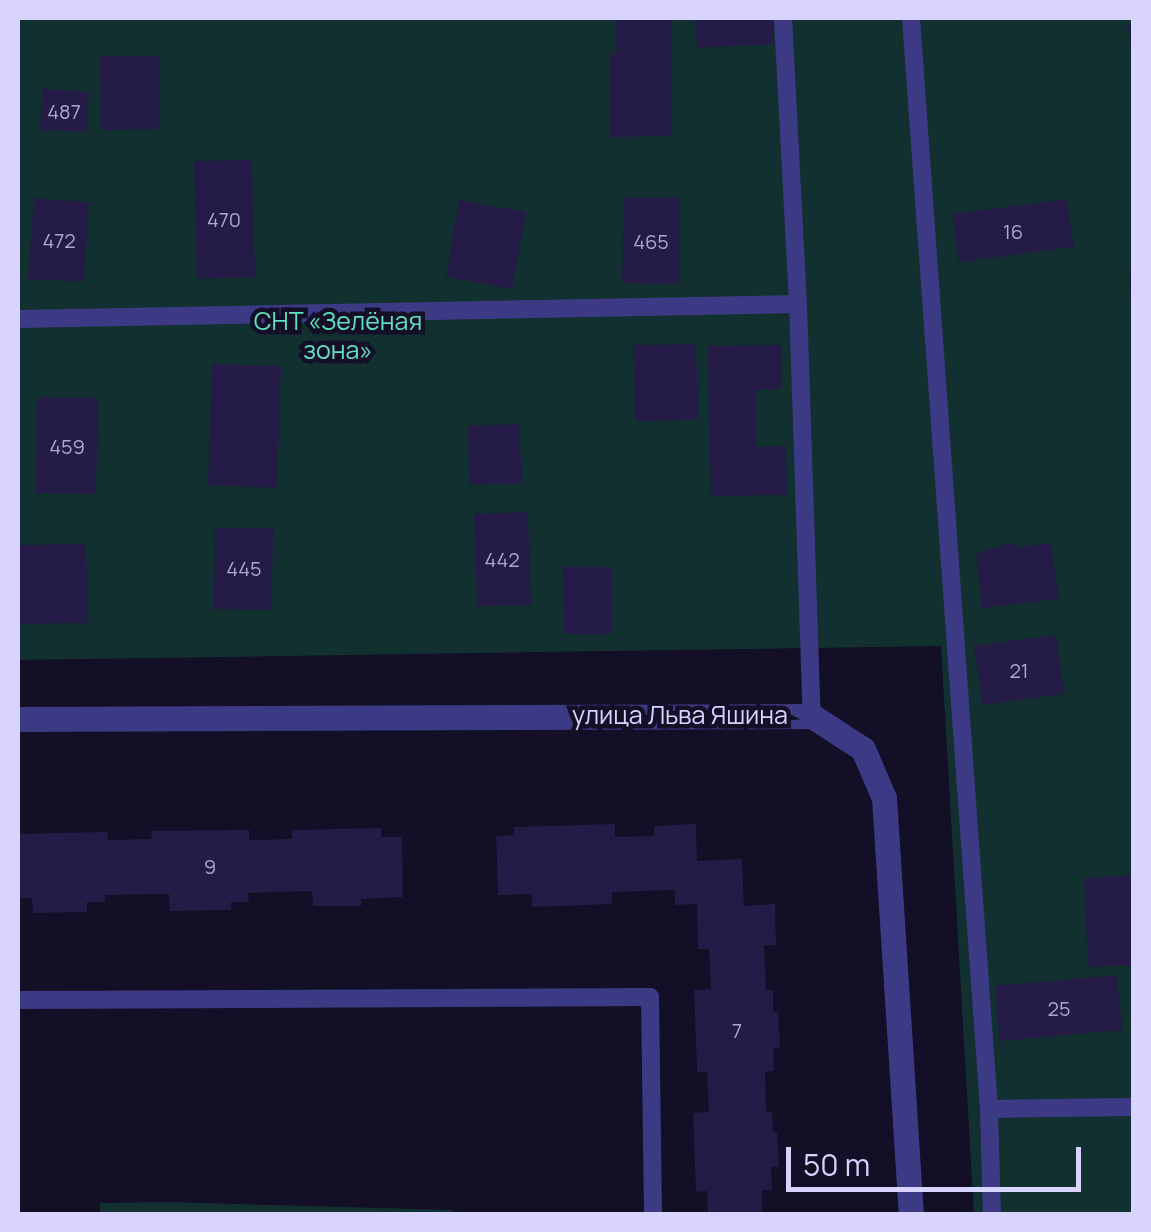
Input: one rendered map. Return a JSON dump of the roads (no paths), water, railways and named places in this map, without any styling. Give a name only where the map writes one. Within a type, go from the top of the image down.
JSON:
[{"type":"street","name":"улица Льва Яшина","points":[[18,718],[812,716],[862,749],[884,798],[911,1214]]},
{"type":"lane","points":[[783,18],[798,304],[812,716]]},
{"type":"lane","points":[[911,18],[989,1109],[992,1214]]},
{"type":"lane","points":[[18,319],[798,304]]},
{"type":"lane","points":[[18,1000],[650,997],[653,1214]]},
{"type":"lane","points":[[989,1109],[1134,1108]]},
{"type":"park label","name":"СНТ «Зелёная зона»","points":[[338,336]]}]
